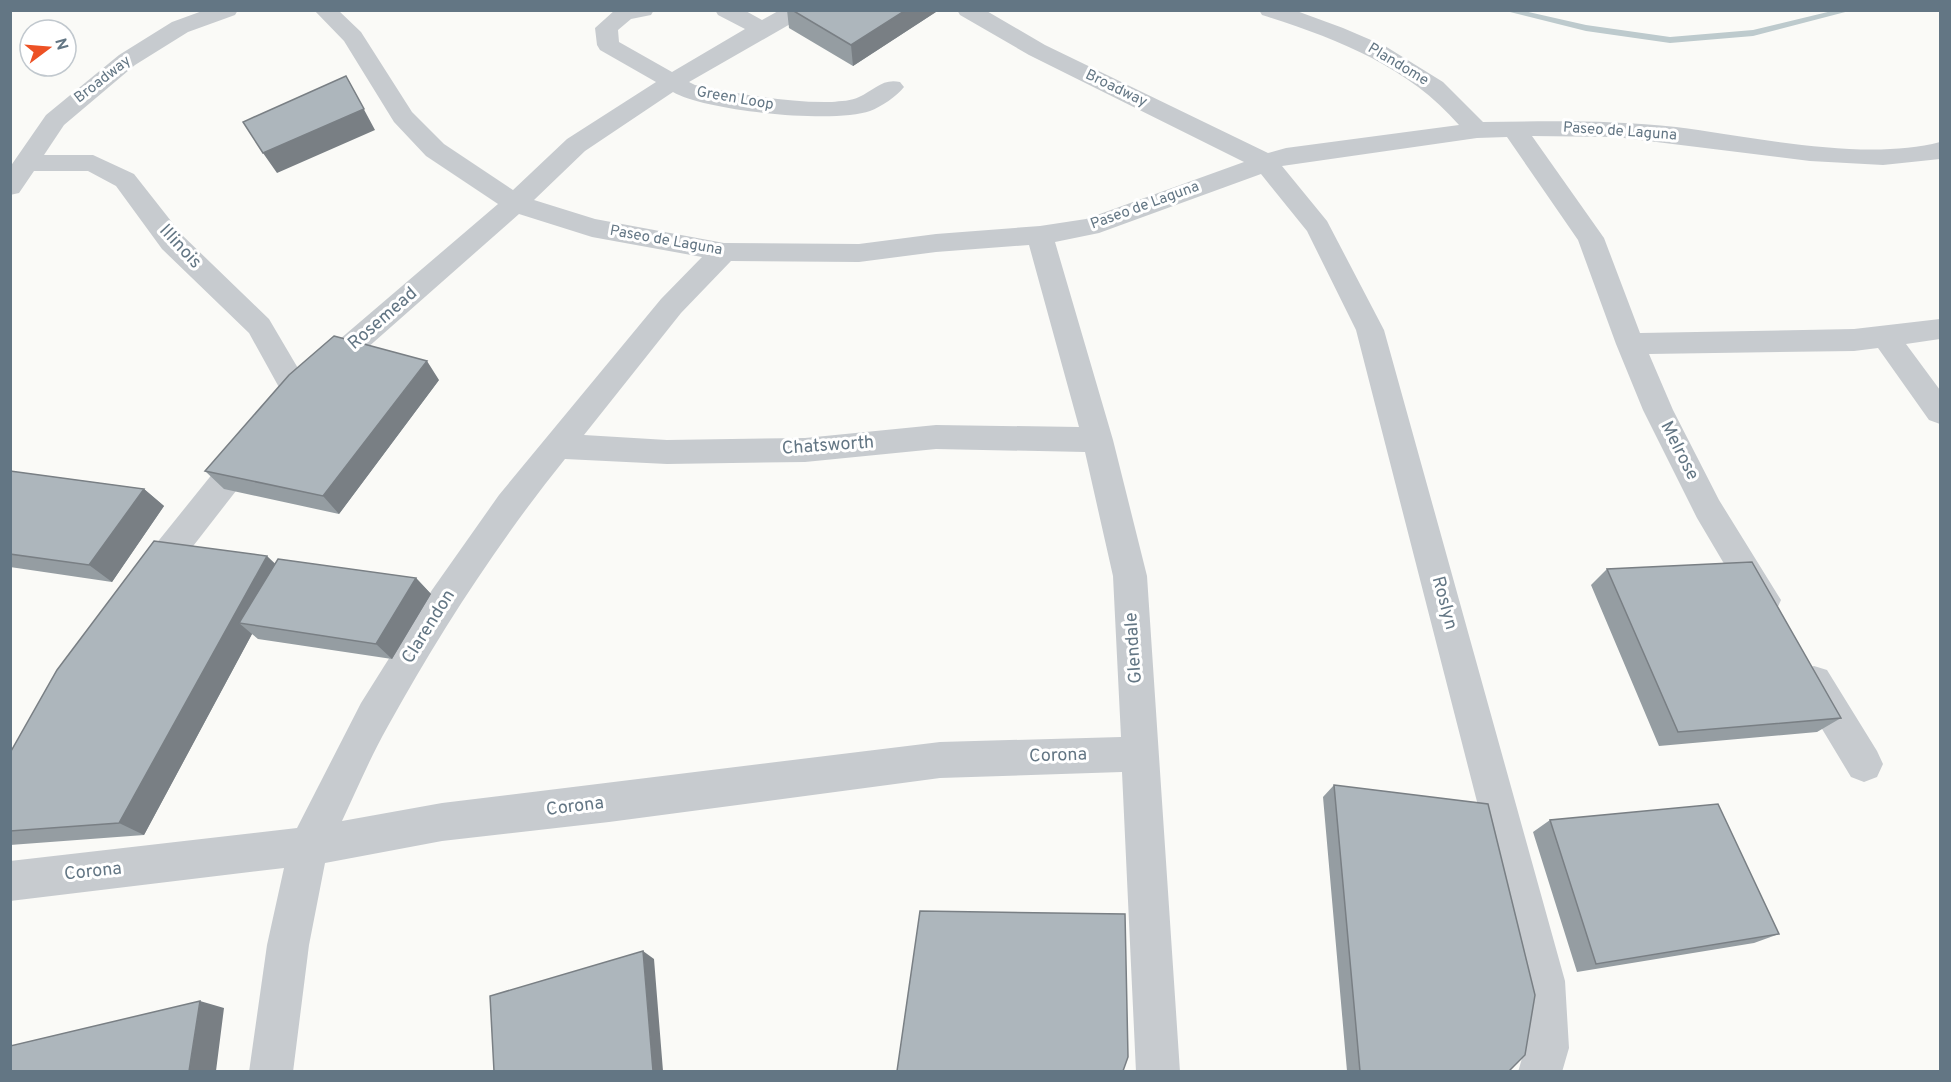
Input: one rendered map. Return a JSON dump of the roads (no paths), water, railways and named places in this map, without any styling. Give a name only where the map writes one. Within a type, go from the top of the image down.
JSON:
[{"type":"street","points":[[160,10],[180,27]]},
{"type":"street","name":"Broadway","points":[[10,188],[55,120],[89,90],[127,60],[180,27],[227,10]]},
{"type":"street","name":"Paseo de Laguna","points":[[325,10],[353,37],[403,117],[435,150],[515,203],[592,228],[724,252],[859,253],[936,243],[1040,235],[1090,227],[1286,156],[1477,130],[1616,129],[1810,153],[1883,157],[1932,153],[1941,150]]},
{"type":"street","name":"Green Loop","points":[[643,10],[624,14],[606,28],[608,45],[688,91],[763,106],[833,109],[863,105],[892,87]]},
{"type":"street","points":[[726,10],[762,29]]},
{"type":"street","name":"Rosemead","points":[[131,601],[283,411],[515,203],[576,145],[672,82],[798,10]]},
{"type":"street","name":"Broadway","points":[[968,10],[1036,50],[1265,162]]},
{"type":"street","name":"Plandome","points":[[1270,10],[1371,47],[1436,88],[1477,130]]},
{"type":"street","name":"Melrose","points":[[1514,129],[1591,238],[1630,344],[1658,410],[1708,509],[1777,621]]},
{"type":"street","name":"Roslyn","points":[[1265,162],[1318,227],[1370,330],[1544,981],[1547,1048],[1540,1071]]},
{"type":"street","name":"Illinois","points":[[26,163],[93,163],[125,180],[172,242],[259,326],[283,411]]},
{"type":"street","name":"Glendale","points":[[1040,235],[1098,440],[1130,576],[1158,1071]]},
{"type":"street","name":"Clarendon","points":[[271,1071],[288,945],[309,846],[374,715],[444,602],[510,504],[670,306],[724,252]]},
{"type":"street","points":[[1630,344],[1854,340],[1941,329]]},
{"type":"street","points":[[1885,336],[1941,412]]},
{"type":"street","name":"Chatsworth","points":[[558,446],[667,452],[805,450],[936,437],[1098,440]]},
{"type":"street","points":[[1802,662],[1864,764]]},
{"type":"street","name":"Corona","points":[[10,881],[309,846],[442,822],[632,801],[940,760],[1141,754]]},
{"type":"waterway","points":[[1506,10],[1586,28],[1670,40],[1753,33],[1849,10]]}]
